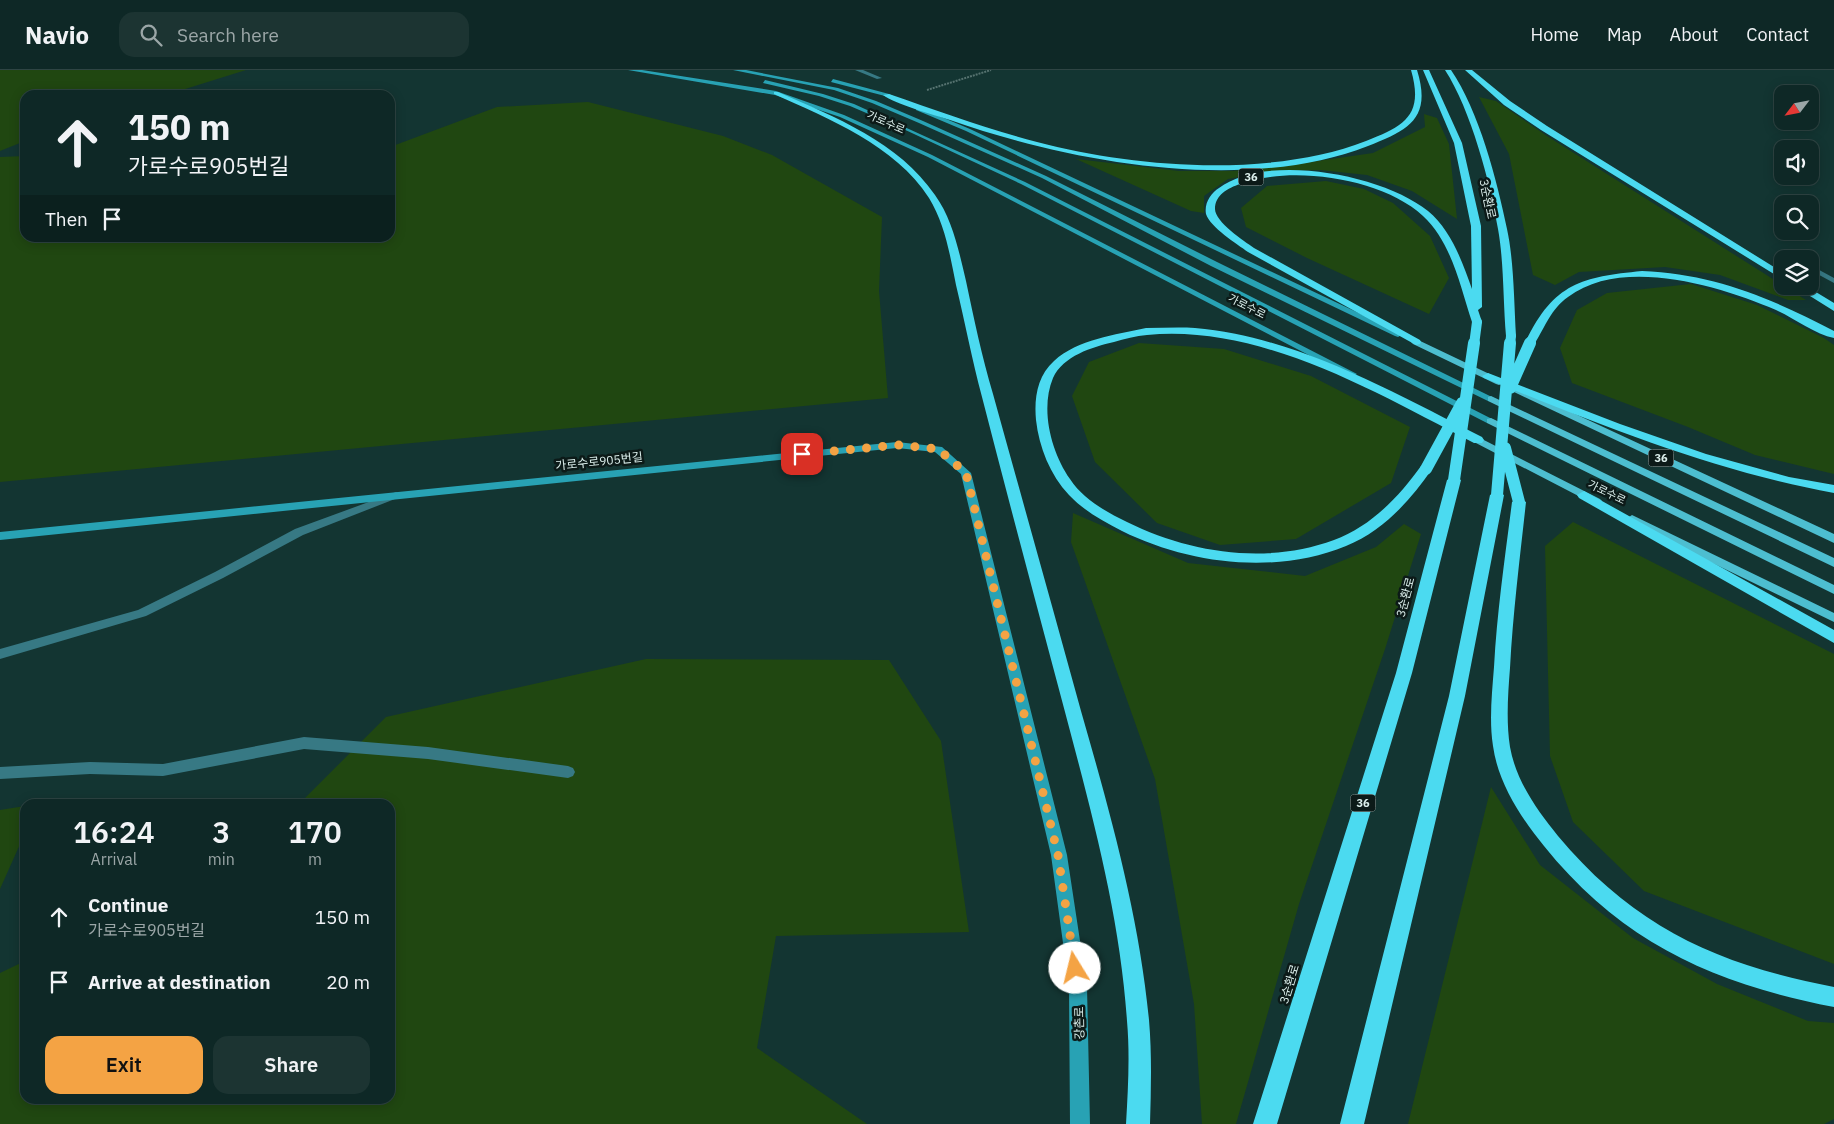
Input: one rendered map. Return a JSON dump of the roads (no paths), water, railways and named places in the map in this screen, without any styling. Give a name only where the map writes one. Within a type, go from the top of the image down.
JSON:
[{"type":"highway","points":[[887,95],[997,134],[1060,150],[1139,163],[1177,166],[1241,165],[1286,162],[1333,154],[1370,143],[1396,131],[1413,117],[1419,101],[1420,92],[1414,70]]},
{"type":"highway","name":"3순환로","points":[[1265,1124],[1404,673],[1454,480],[1477,322],[1476,226],[1458,143],[1426,70]]},
{"type":"highway","name":"3순환로","points":[[1352,1124],[1457,696],[1497,495],[1511,336],[1503,230],[1482,146],[1456,82],[1448,70]]},
{"type":"highway","points":[[1468,70],[1496,94],[1544,128],[1774,271]]},
{"type":"highway","points":[[776,93],[850,129],[897,159],[914,173],[926,188],[947,224],[986,390],[1099,804],[1119,895],[1135,998],[1140,1052],[1138,1124]]},
{"type":"highway","name":"36","points":[[1416,342],[1295,276],[1237,241],[1211,215],[1211,201],[1215,195],[1234,183],[1250,178],[1303,174],[1358,182],[1402,198],[1426,213],[1442,233],[1461,272],[1477,322]]},
{"type":"highway","points":[[1505,401],[1531,341],[1549,310],[1563,296],[1577,287],[1604,279],[1641,274],[1684,277],[1722,285],[1776,305],[1834,335]]},
{"type":"highway","points":[[1813,295],[1834,308]]},
{"type":"highway","points":[[1466,395],[1426,469],[1402,500],[1363,531],[1341,542],[1287,556],[1233,557],[1191,551],[1165,544],[1126,529],[1092,509],[1072,491],[1052,460],[1041,413],[1042,393],[1052,370],[1072,353],[1119,335],[1148,331],[1198,332],[1259,344],[1328,368],[1374,388],[1478,440]]},
{"type":"highway","points":[[1488,376],[1701,458],[1763,476],[1834,489]]},
{"type":"highway","points":[[1502,436],[1519,502],[1503,637],[1500,736],[1504,758],[1512,780],[1530,814],[1583,879],[1609,903],[1649,931],[1690,954],[1731,972],[1772,985],[1834,997]]},
{"type":"highway","points":[[1584,495],[1834,637]]},
{"type":"main road","name":"가로수로","points":[[631,70],[776,93]]},
{"type":"main road","name":"가로수로","points":[[736,70],[806,82],[836,89],[874,102],[1044,177],[1214,264],[1834,563]]},
{"type":"main road","name":"가로수로","points":[[774,70],[820,78],[887,95],[968,130],[1416,342]]},
{"type":"main road","points":[[657,74],[711,75]]},
{"type":"main road","name":"가로수로","points":[[1834,590],[1491,421],[1023,183],[901,126],[821,95],[731,78],[842,116],[930,156],[1584,495],[1834,618]]},
{"type":"main road","name":"36","points":[[1416,342],[1834,539]]},
{"type":"main road","name":"가로수로905번길","points":[[0,536],[898,445]]},
{"type":"main road","name":"강촌로","points":[[898,445],[938,449],[966,473],[1058,855],[1078,987],[1080,1124]]},
{"type":"street","points":[[858,70],[880,78]]},
{"type":"street","points":[[1819,272],[1834,281]]},
{"type":"street","points":[[0,654],[142,613],[219,576],[299,532],[396,495]]},
{"type":"street","points":[[0,773],[90,768],[163,770],[304,743],[428,753],[568,772]]}]
